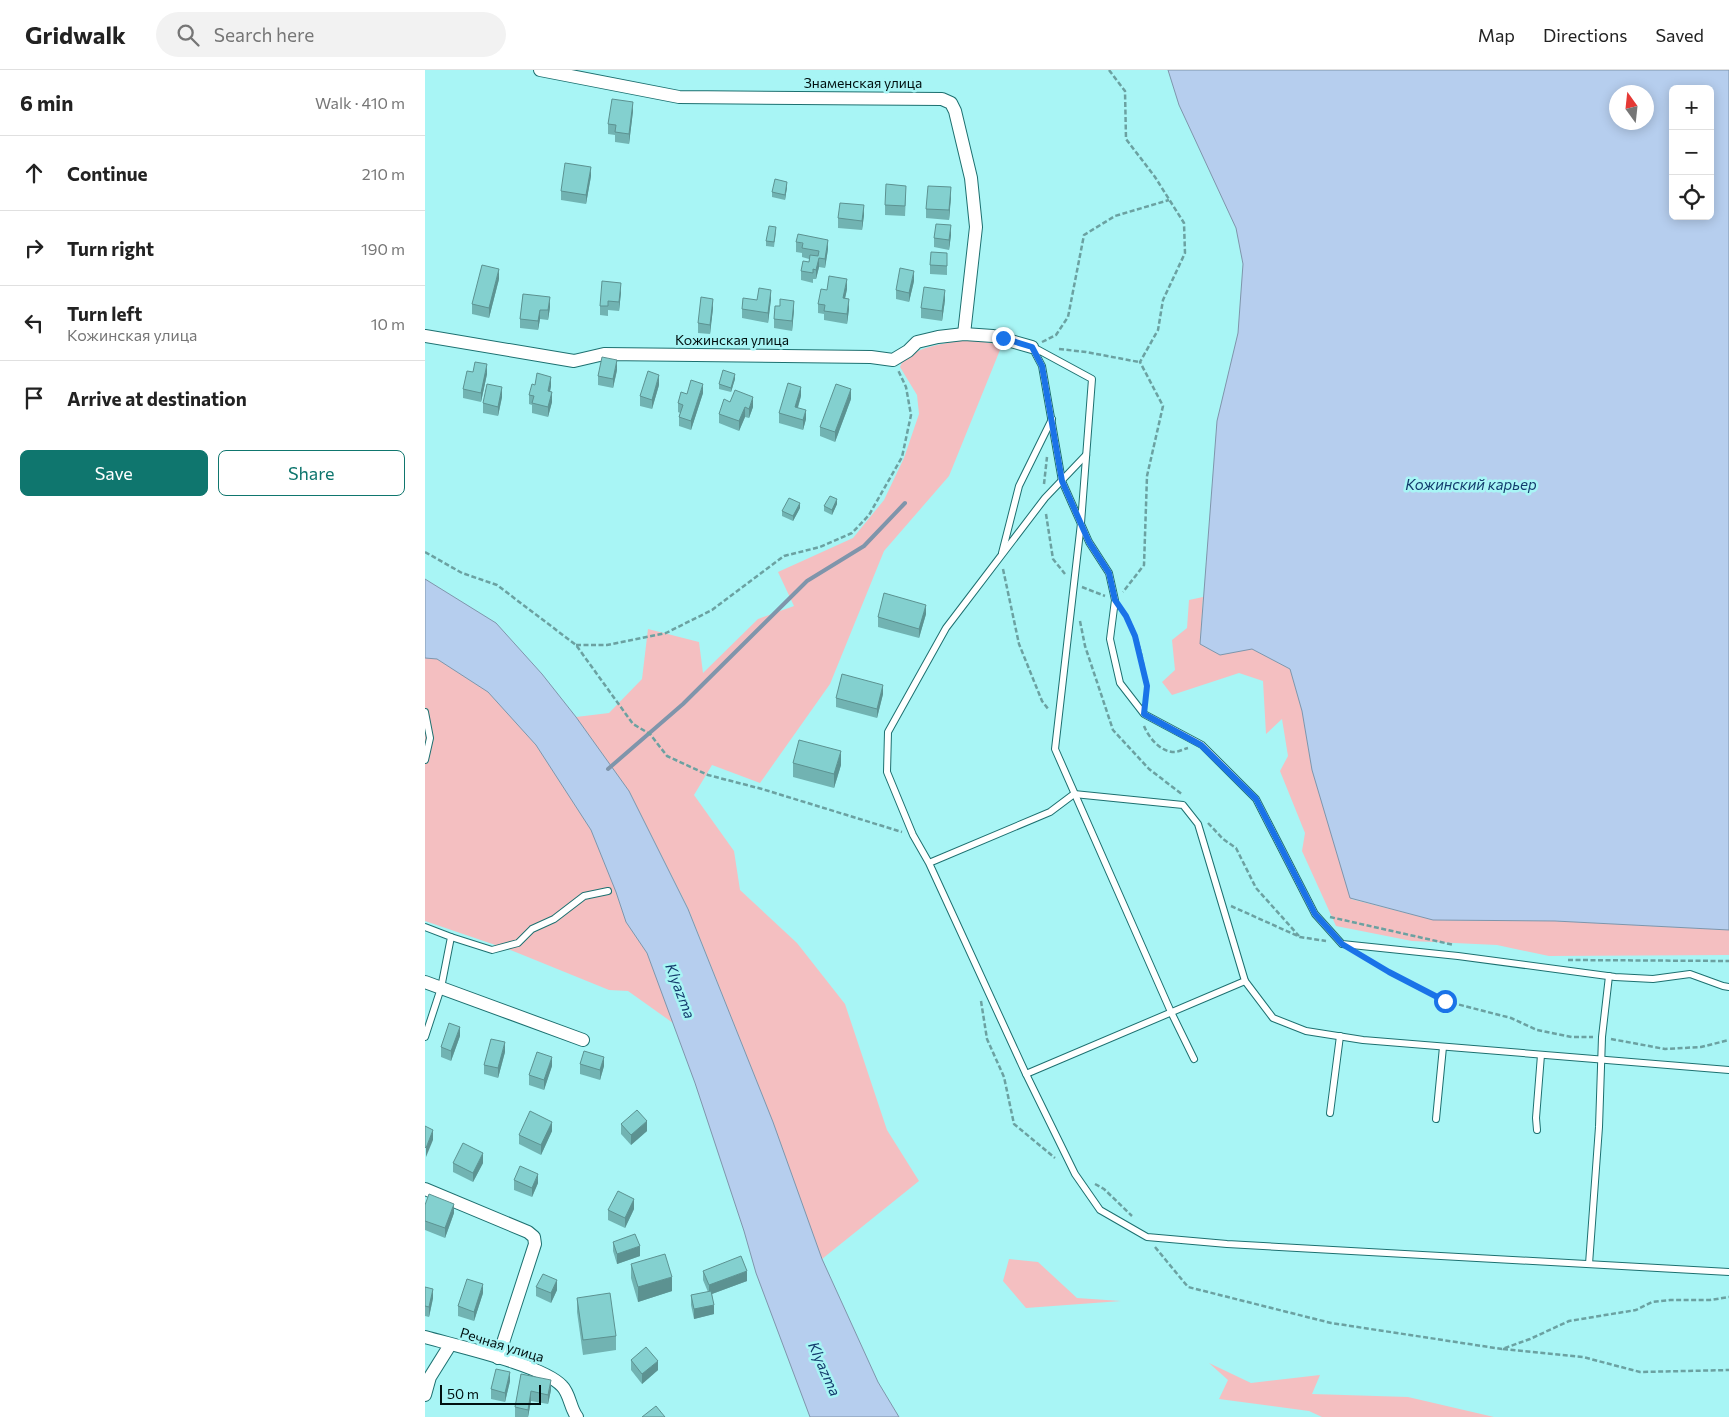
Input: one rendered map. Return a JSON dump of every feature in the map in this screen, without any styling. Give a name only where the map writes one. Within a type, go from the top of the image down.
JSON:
[{"type":"street","name":"Знаменская улица","points":[[541,70],[679,97],[942,99],[951,103],[955,111],[971,178],[976,227],[964,334]]},
{"type":"street","points":[[893,360],[908,351],[917,342],[964,334],[993,336],[1032,347]]},
{"type":"street","name":"Кожинская улица","points":[[425,336],[574,362],[604,354],[871,356],[893,360]]},
{"type":"street","points":[[425,982],[583,1040]]},
{"type":"street","points":[[425,1190],[528,1232],[534,1237],[535,1244],[498,1358]]},
{"type":"street","name":"Речная улица","points":[[425,1337],[545,1373],[563,1386],[575,1416]]},
{"type":"street","points":[[425,1395],[430,1377],[450,1345]]},
{"type":"lane","points":[[1032,347],[1042,366],[1062,481],[1089,542],[1109,573],[1115,600],[1111,639],[1120,683],[1144,714],[1201,745],[1256,799],[1315,914],[1342,944],[1458,956],[1609,976],[1653,979],[1690,974],[1729,987]]},
{"type":"lane","points":[[1032,347],[1092,378],[1081,523],[1055,749],[1171,1012],[1194,1059]]},
{"type":"lane","points":[[1001,558],[1019,486],[1052,419]]},
{"type":"lane","points":[[1086,455],[1045,498],[946,628],[888,732],[887,772],[913,835],[929,863],[1026,1074],[1075,1174],[1100,1210],[1147,1237],[1227,1244],[1729,1272]]},
{"type":"lane","points":[[425,712],[431,738],[425,760]]},
{"type":"lane","points":[[929,863],[1050,812],[1074,794],[1183,805],[1198,824],[1245,980],[1273,1018],[1306,1031],[1340,1036],[1443,1047],[1729,1070]]},
{"type":"lane","points":[[425,927],[492,950],[518,943],[532,929],[553,919],[585,896],[608,891]]},
{"type":"lane","points":[[425,1037],[441,988],[451,937]]},
{"type":"lane","points":[[1589,1264],[1599,1126],[1602,1038],[1609,976]]},
{"type":"lane","points":[[1026,1074],[1245,980]]},
{"type":"lane","points":[[1330,1113],[1340,1036]]},
{"type":"lane","points":[[1436,1119],[1443,1047]]},
{"type":"lane","points":[[1537,1130],[1541,1055]]},
{"type":"path","points":[[1109,70],[1125,91],[1127,139],[1155,177],[1184,223],[1185,253],[1163,300],[1158,330],[1140,362]]},
{"type":"path","points":[[1032,347],[1055,335],[1069,317],[1084,235],[1115,216],[1169,200]]},
{"type":"path","points":[[1032,347],[1086,352],[1140,362]]},
{"type":"path","points":[[576,645],[607,645],[666,633],[713,610],[784,556],[820,547],[851,533],[869,515],[903,457],[911,415],[906,387],[893,360]]},
{"type":"path","points":[[1115,600],[1144,566],[1147,476],[1163,406],[1140,362]]},
{"type":"path","points":[[1048,449],[1044,478],[1046,525],[1053,559],[1073,584],[1115,600],[1126,616],[1135,636],[1147,686],[1144,726],[1148,736],[1164,749],[1175,752],[1201,745]]},
{"type":"path","points":[[425,552],[462,573],[497,585],[576,645],[633,724],[650,734],[667,756],[708,775],[762,789],[913,835]]},
{"type":"path","points":[[1001,558],[1019,644],[1042,701],[1058,721]]},
{"type":"path","points":[[1080,619],[1085,646],[1113,730],[1149,769],[1185,798]]},
{"type":"path","points":[[1204,819],[1223,839],[1236,848],[1256,888],[1300,937]]},
{"type":"path","points":[[1221,901],[1300,937],[1342,944],[1389,972],[1445,1001],[1511,1018],[1537,1030],[1572,1038],[1602,1038],[1665,1050],[1701,1047],[1729,1040]]},
{"type":"path","points":[[1315,914],[1455,945]]},
{"type":"path","points":[[1561,960],[1729,961]]},
{"type":"path","points":[[1159,1254],[1188,1287],[1331,1323],[1502,1349],[1583,1357],[1640,1372],[1729,1370]]},
{"type":"path","points":[[1502,1349],[1530,1339],[1569,1321],[1636,1310],[1652,1302],[1710,1300],[1729,1297]]},
{"type":"shaded area","points":[[968,339],[1002,345],[949,476],[884,551],[830,684],[760,783],[712,765],[694,795],[734,851],[740,890],[797,943],[845,1004],[887,1130],[919,1181],[822,1259],[773,1122],[688,908],[629,791],[576,717],[609,713],[642,679],[648,629],[699,642],[703,673],[758,619],[794,606],[778,572],[853,538],[884,500],[904,458],[919,414],[917,395],[900,367],[904,360],[919,350]]},
{"type":"shaded area","points":[[1203,597],[1200,644],[1220,655],[1252,649],[1290,669],[1302,711],[1312,770],[1351,899],[1433,920],[1555,921],[1729,930],[1729,955],[1549,956],[1497,945],[1412,941],[1336,926],[1302,851],[1305,833],[1280,771],[1288,756],[1282,719],[1266,734],[1263,681],[1239,673],[1172,695],[1162,682],[1175,670],[1172,640],[1187,628],[1189,600]]},
{"type":"shaded area","points":[[425,658],[437,659],[488,692],[536,745],[591,830],[626,922],[647,953],[673,1023],[628,991],[609,990],[513,951],[425,921]]},
{"type":"shaded area","points":[[1009,1259],[1038,1262],[1077,1298],[1121,1301],[1026,1308],[1003,1281]]},
{"type":"shaded area","points":[[1209,1363],[1251,1383],[1320,1375],[1312,1394],[1408,1397],[1494,1417],[1322,1417],[1309,1411],[1219,1399],[1228,1380]]},
{"type":"water","name":"Кожинский карьер","points":[[1168,70],[1729,70],[1729,930],[1555,921],[1433,920],[1350,898],[1312,770],[1302,711],[1290,669],[1252,649],[1220,655],[1200,644],[1217,421],[1238,333],[1243,264],[1236,228],[1179,105]]},
{"type":"water","name":"Klyazma","points":[[425,579],[496,623],[542,674],[576,717],[629,791],[688,909],[773,1122],[822,1259],[878,1382],[899,1417],[810,1417],[756,1273],[695,1083],[647,953],[626,922],[591,830],[536,745],[488,692],[437,659],[425,658]]},
{"type":"building","points":[[612,99],[633,102],[629,134],[615,132],[616,125],[608,124]]},
{"type":"building","points":[[565,163],[591,167],[586,195],[561,191]]},
{"type":"building","points":[[775,179],[787,182],[785,195],[772,192]]},
{"type":"building","points":[[886,184],[906,186],[905,206],[885,205]]},
{"type":"building","points":[[928,186],[951,187],[949,210],[926,209]]},
{"type":"building","points":[[840,203],[864,205],[862,221],[838,218]]},
{"type":"building","points":[[936,224],[951,225],[949,240],[934,238]]},
{"type":"building","points":[[769,226],[776,227],[774,242],[766,241]]},
{"type":"building","points":[[798,234],[828,240],[825,259],[819,258],[816,270],[813,269],[813,273],[801,271],[803,261],[809,262],[810,255],[818,256],[819,251],[802,248],[803,243],[796,242]]},
{"type":"building","points":[[931,252],[947,253],[947,266],[930,265]]},
{"type":"building","points":[[482,265],[499,269],[489,308],[472,304]]},
{"type":"building","points":[[900,268],[914,271],[909,293],[896,290]]},
{"type":"building","points":[[829,276],[847,279],[843,298],[849,299],[847,314],[824,311],[825,305],[818,304],[821,289],[827,290]]},
{"type":"building","points":[[602,281],[621,283],[619,302],[608,301],[608,306],[600,306]]},
{"type":"building","points":[[924,287],[945,290],[942,311],[921,308]]},
{"type":"building","points":[[759,288],[771,290],[768,313],[742,309],[743,298],[757,300]]},
{"type":"building","points":[[523,294],[550,297],[548,310],[540,310],[538,321],[520,319]]},
{"type":"building","points":[[701,297],[713,299],[710,325],[698,323]]},
{"type":"building","points":[[780,299],[794,301],[792,321],[774,319],[775,306],[780,306]]},
{"type":"building","points":[[602,357],[617,360],[613,379],[598,376]]},
{"type":"building","points":[[475,362],[487,364],[481,393],[463,389],[467,371],[473,372]]},
{"type":"building","points":[[723,370],[735,374],[731,388],[719,384]]},
{"type":"building","points":[[648,371],[659,375],[652,400],[640,396]]},
{"type":"building","points":[[537,373],[551,377],[548,391],[552,392],[548,407],[532,403],[534,396],[529,395],[532,384],[535,385]]},
{"type":"building","points":[[691,380],[703,384],[691,421],[679,417],[683,405],[678,403],[681,392],[687,394]]},
{"type":"building","points":[[788,383],[801,387],[795,407],[806,410],[803,420],[779,413]]},
{"type":"building","points":[[487,384],[502,387],[498,407],[483,403]]},
{"type":"building","points":[[836,384],[851,389],[835,432],[820,427]]},
{"type":"building","points":[[735,390],[753,397],[749,409],[745,407],[739,421],[719,414],[724,399],[730,402]]},
{"type":"building","points":[[830,496],[837,499],[832,510],[824,506]]},
{"type":"building","points":[[789,498],[800,503],[793,516],[782,511]]},
{"type":"building","points":[[884,593],[926,605],[919,629],[878,617]]},
{"type":"building","points":[[842,674],[883,685],[877,709],[836,698]]},
{"type":"building","points":[[799,740],[841,751],[834,774],[793,763]]},
{"type":"building","points":[[449,1023],[460,1027],[451,1051],[441,1047]]},
{"type":"building","points":[[491,1039],[505,1042],[498,1068],[484,1065]]},
{"type":"building","points":[[584,1051],[604,1057],[600,1070],[580,1064]]},
{"type":"building","points":[[537,1052],[552,1057],[544,1080],[529,1075]]},
{"type":"building","points":[[637,1110],[647,1121],[631,1135],[621,1124]]},
{"type":"building","points":[[530,1111],[552,1122],[541,1145],[519,1135]]},
{"type":"building","points":[[425,1126],[433,1130],[426,1148],[425,1147]]},
{"type":"building","points":[[463,1143],[483,1153],[473,1173],[453,1163]]},
{"type":"building","points":[[520,1166],[538,1174],[532,1188],[514,1180]]},
{"type":"building","points":[[618,1191],[634,1199],[625,1218],[608,1210]]},
{"type":"building","points":[[429,1194],[454,1204],[445,1228],[425,1221],[425,1205]]},
{"type":"building","points":[[635,1234],[640,1246],[617,1254],[613,1242]]},
{"type":"building","points":[[665,1254],[672,1277],[638,1287],[631,1264]]},
{"type":"building","points":[[741,1256],[747,1271],[709,1285],[703,1271]]},
{"type":"building","points":[[543,1274],[557,1280],[551,1293],[536,1287]]},
{"type":"building","points":[[467,1279],[483,1284],[474,1312],[458,1306]]},
{"type":"building","points":[[425,1287],[433,1289],[429,1307],[425,1306]]},
{"type":"building","points":[[711,1291],[714,1305],[694,1309],[691,1295]]},
{"type":"building","points":[[610,1293],[616,1336],[583,1340],[577,1298]]},
{"type":"building","points":[[646,1347],[658,1361],[642,1374],[631,1360]]},
{"type":"building","points":[[496,1369],[510,1372],[505,1393],[491,1389]]},
{"type":"building","points":[[521,1374],[551,1380],[548,1395],[531,1391],[528,1410],[515,1407]]},
{"type":"building","points":[[656,1406],[665,1417],[642,1417]]},
{"type":"waterway","points":[[608,769],[683,704],[807,581],[864,546],[905,503]]},
{"type":"route","points":[[1003,338],[1032,347],[1042,366],[1059,454],[1062,481],[1089,542],[1109,573],[1115,600],[1126,616],[1135,636],[1147,686],[1144,714],[1201,745],[1256,799],[1315,914],[1342,944],[1389,972],[1445,1001]]}]
